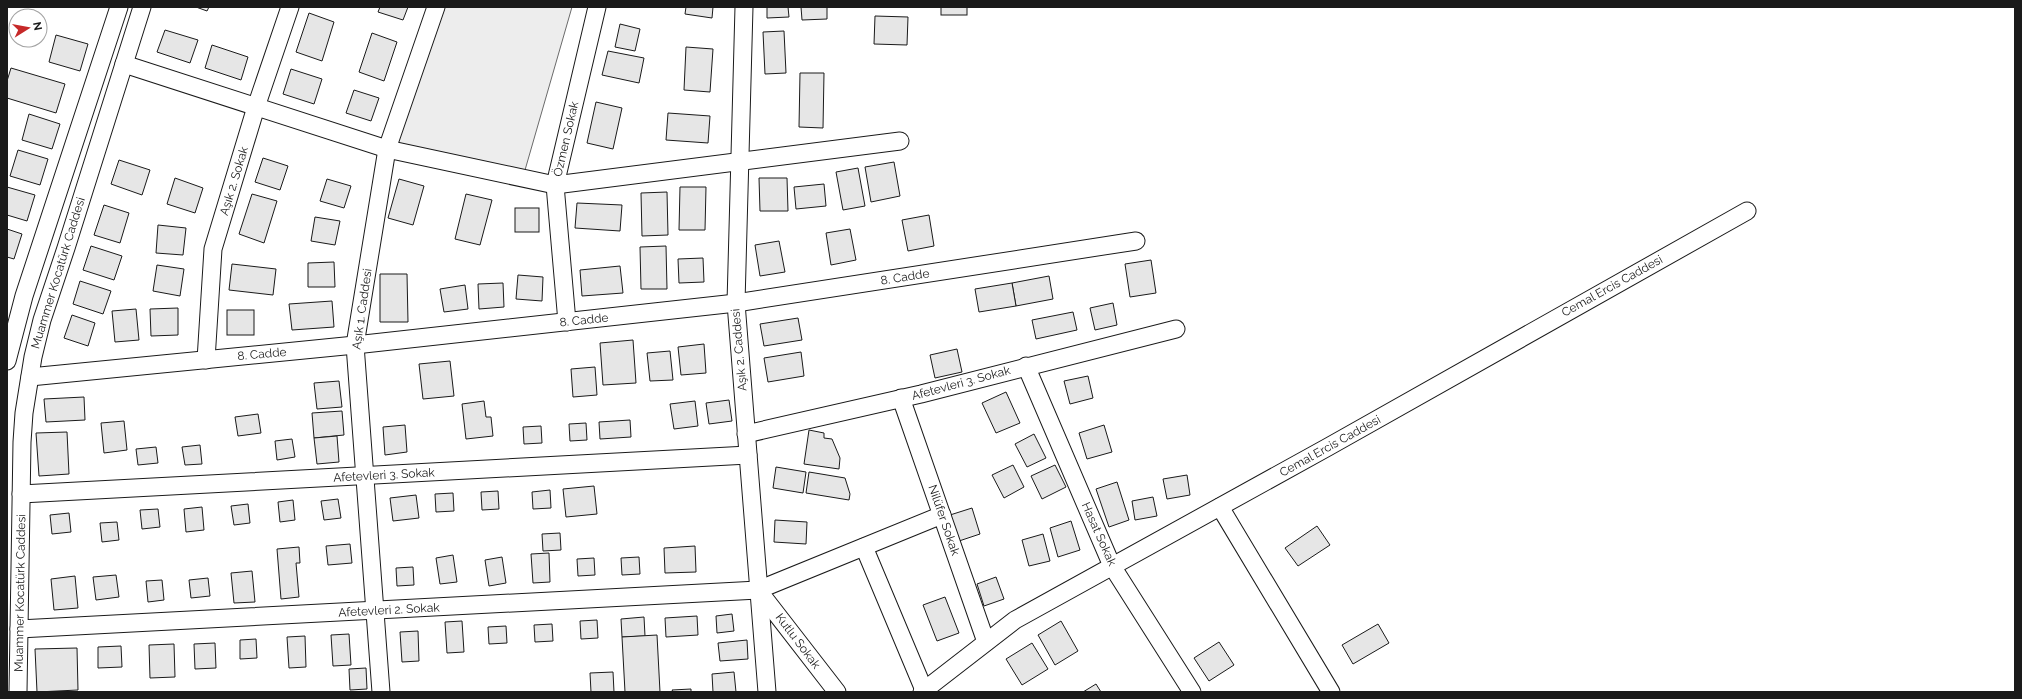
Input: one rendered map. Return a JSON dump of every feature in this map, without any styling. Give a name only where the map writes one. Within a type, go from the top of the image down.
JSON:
[{"type":"street","name":"Muammer Kocatürk Caddesi","points":[[7,361],[11,327],[119,7]]},
{"type":"street","name":"Muammer Kocatürk Caddesi","points":[[18,692],[22,442],[30,377],[46,305],[142,7]]},
{"type":"street","name":"Aşık 2. Sokak","points":[[206,360],[213,249],[256,107],[290,7]]},
{"type":"street","name":"Aşık 1. Caddesi","points":[[381,692],[356,346],[387,149],[436,7]]},
{"type":"street","name":"Özmen Sokak","points":[[567,322],[555,185],[597,7]]},
{"type":"street","name":"Aşık 2. Caddesi","points":[[744,7],[736,303],[767,692]]},
{"type":"street","points":[[124,64],[387,149],[555,185],[900,141]]},
{"type":"street","name":"Cemal Ercis Caddesi","points":[[923,691],[1015,620],[1220,507],[1747,211]]},
{"type":"street","name":"8. Cadde","points":[[30,377],[356,346],[736,303],[1136,241]]},
{"type":"street","name":"Afetevleri 3. Sokak","points":[[746,434],[901,398],[1176,329]]},
{"type":"street","name":"Hasat Sokak","points":[[1026,366],[1112,566],[1192,692]]},
{"type":"street","name":"Nilüfer Sokak","points":[[901,398],[986,642]]},
{"type":"street","name":"Afetevleri 3. Sokak","points":[[21,494],[748,455]]},
{"type":"street","points":[[1220,507],[1332,692]]},
{"type":"street","name":"Afetevleri 2. Sokak","points":[[19,629],[758,590],[942,515]]},
{"type":"street","points":[[864,547],[923,691]]},
{"type":"street","name":"Kutlu Sokak","points":[[758,590],[837,692]]},
{"type":"shaded area","points":[[445,7],[572,7],[523,177],[391,157]]},
{"type":"building","points":[[196,7],[209,7],[207,11]]},
{"type":"building","points":[[380,7],[408,7],[403,20],[378,12]]},
{"type":"building","points":[[686,7],[713,7],[712,18],[685,14]]},
{"type":"building","points":[[767,7],[788,7],[789,17],[767,18]]},
{"type":"building","points":[[801,7],[827,7],[827,19],[802,20]]},
{"type":"building","points":[[941,7],[967,7],[967,15],[941,15]]},
{"type":"building","points":[[309,13],[334,22],[322,61],[296,52]]},
{"type":"building","points":[[875,16],[908,17],[907,45],[874,44]]},
{"type":"building","points":[[620,24],[640,29],[635,51],[615,47]]},
{"type":"building","points":[[165,30],[198,40],[190,63],[157,52]]},
{"type":"building","points":[[784,31],[786,73],[765,74],[763,32]]},
{"type":"building","points":[[372,33],[397,42],[384,81],[359,72]]},
{"type":"building","points":[[56,35],[88,44],[80,71],[49,62]]},
{"type":"building","points":[[212,45],[248,57],[241,80],[205,68]]},
{"type":"building","points":[[686,47],[713,49],[710,92],[684,90]]},
{"type":"building","points":[[608,51],[644,58],[639,83],[602,75]]},
{"type":"building","points":[[11,68],[65,84],[56,113],[7,98],[7,81]]},
{"type":"building","points":[[291,69],[322,79],[314,104],[283,94]]},
{"type":"building","points":[[800,73],[824,73],[823,128],[799,127]]},
{"type":"building","points":[[354,90],[379,98],[371,121],[346,113]]},
{"type":"building","points":[[596,102],[622,108],[613,149],[587,143]]},
{"type":"building","points":[[668,113],[710,116],[708,143],[666,140]]},
{"type":"building","points":[[29,114],[60,124],[52,149],[22,140]]},
{"type":"building","points":[[18,150],[48,159],[40,185],[10,176]]},
{"type":"building","points":[[263,158],[288,166],[280,190],[255,182]]},
{"type":"building","points":[[119,160],[150,170],[142,195],[111,184]]},
{"type":"building","points":[[894,162],[900,196],[871,202],[865,167]]},
{"type":"building","points":[[858,168],[865,206],[843,210],[836,172]]},
{"type":"building","points":[[175,178],[203,188],[195,213],[167,204]]},
{"type":"building","points":[[759,178],[787,178],[788,211],[760,211]]},
{"type":"building","points":[[327,179],[351,186],[344,208],[320,201]]},
{"type":"building","points":[[399,179],[424,186],[413,225],[388,218]]},
{"type":"building","points":[[824,184],[826,206],[796,209],[794,187]]},
{"type":"building","points":[[7,187],[35,195],[27,221],[7,215]]},
{"type":"building","points":[[680,187],[706,187],[705,230],[679,230]]},
{"type":"building","points":[[667,192],[668,235],[642,236],[641,193]]},
{"type":"building","points":[[252,194],[277,201],[264,243],[239,234]]},
{"type":"building","points":[[466,194],[492,200],[480,245],[455,239]]},
{"type":"building","points":[[577,203],[622,205],[620,231],[575,228]]},
{"type":"building","points":[[104,205],[129,213],[120,243],[94,235]]},
{"type":"building","points":[[515,208],[539,208],[539,232],[515,232]]},
{"type":"building","points":[[929,215],[934,246],[908,251],[902,220]]},
{"type":"building","points":[[315,217],[340,221],[335,245],[311,241]]},
{"type":"building","points":[[158,225],[186,228],[183,255],[156,253]]},
{"type":"building","points":[[7,229],[22,234],[14,259],[7,257]]},
{"type":"building","points":[[850,229],[856,260],[831,265],[826,233]]},
{"type":"building","points":[[779,241],[785,272],[760,276],[755,245]]},
{"type":"building","points":[[91,246],[122,256],[114,280],[83,270]]},
{"type":"building","points":[[666,246],[667,289],[641,289],[640,247]]},
{"type":"building","points":[[703,258],[704,282],[679,283],[678,259]]},
{"type":"building","points":[[1151,260],[1156,293],[1130,297],[1125,264]]},
{"type":"building","points":[[334,262],[335,287],[308,287],[308,263]]},
{"type":"building","points":[[232,264],[276,269],[273,295],[229,290]]},
{"type":"building","points":[[157,265],[184,269],[180,296],[153,291]]},
{"type":"building","points":[[620,266],[623,293],[582,296],[580,270]]},
{"type":"building","points":[[380,274],[407,274],[408,322],[380,322]]},
{"type":"building","points":[[518,275],[543,277],[542,301],[516,299]]},
{"type":"building","points":[[1049,276],[1053,299],[1016,306],[1012,283]]},
{"type":"building","points":[[80,281],[111,291],[103,314],[73,304]]},
{"type":"building","points":[[503,283],[504,307],[479,309],[478,284]]},
{"type":"building","points":[[1012,283],[1016,306],[979,312],[975,289]]},
{"type":"building","points":[[465,285],[468,309],[444,312],[440,289]]},
{"type":"building","points":[[332,301],[334,327],[292,330],[289,304]]},
{"type":"building","points":[[1113,303],[1117,325],[1095,330],[1090,308]]},
{"type":"building","points":[[178,308],[178,335],[151,336],[150,309]]},
{"type":"building","points":[[136,309],[139,340],[115,342],[112,311]]},
{"type":"building","points":[[227,310],[254,310],[254,335],[227,335]]},
{"type":"building","points":[[1073,312],[1077,330],[1036,339],[1032,320]]},
{"type":"building","points":[[72,315],[95,323],[88,346],[64,338]]},
{"type":"building","points":[[798,318],[802,340],[764,346],[760,324]]},
{"type":"building","points":[[633,340],[636,383],[603,385],[600,343]]},
{"type":"building","points":[[704,344],[706,373],[681,375],[678,347]]},
{"type":"building","points":[[957,349],[962,372],[935,378],[930,355]]},
{"type":"building","points":[[670,351],[673,380],[650,381],[647,353]]},
{"type":"building","points":[[801,352],[804,376],[768,382],[764,358]]},
{"type":"building","points":[[450,361],[454,396],[423,399],[419,364]]},
{"type":"building","points":[[595,367],[597,395],[573,397],[571,369]]},
{"type":"building","points":[[1088,376],[1093,398],[1070,404],[1064,381]]},
{"type":"building","points":[[339,381],[342,407],[317,409],[314,383]]},
{"type":"building","points":[[1006,392],[1020,423],[996,433],[982,403]]},
{"type":"building","points":[[84,397],[85,420],[46,422],[44,399]]},
{"type":"building","points":[[729,400],[732,421],[709,424],[706,403]]},
{"type":"building","points":[[484,401],[486,417],[491,417],[493,436],[466,439],[462,404]]},
{"type":"building","points":[[695,401],[698,426],[674,429],[670,404]]},
{"type":"building","points":[[342,411],[344,435],[314,438],[312,413]]},
{"type":"building","points":[[258,414],[261,433],[238,436],[235,417]]},
{"type":"building","points":[[630,420],[631,437],[600,439],[599,422]]},
{"type":"building","points":[[124,421],[127,450],[104,453],[101,423]]},
{"type":"building","points":[[586,423],[587,440],[570,441],[569,424]]},
{"type":"building","points":[[405,425],[407,452],[385,455],[383,427]]},
{"type":"building","points":[[1104,425],[1112,452],[1087,459],[1079,433]]},
{"type":"building","points":[[541,426],[542,443],[524,444],[523,427]]},
{"type":"building","points":[[809,430],[824,433],[824,438],[832,439],[840,458],[839,469],[804,464]]},
{"type":"building","points":[[67,432],[69,474],[39,476],[36,433]]},
{"type":"building","points":[[1034,434],[1046,458],[1027,467],[1015,444]]},
{"type":"building","points":[[337,436],[339,462],[317,464],[314,438]]},
{"type":"building","points":[[292,439],[295,457],[277,460],[275,441]]},
{"type":"building","points":[[200,445],[202,464],[185,465],[182,447]]},
{"type":"building","points":[[156,447],[158,463],[138,465],[136,449]]},
{"type":"building","points":[[1013,465],[1024,487],[1004,498],[992,475]]},
{"type":"building","points":[[1055,465],[1066,487],[1042,499],[1031,476]]},
{"type":"building","points":[[776,467],[806,472],[803,493],[773,488]]},
{"type":"building","points":[[809,472],[845,478],[850,494],[849,500],[806,493]]},
{"type":"building","points":[[1187,475],[1190,495],[1167,499],[1163,479]]},
{"type":"building","points":[[1117,482],[1129,520],[1109,527],[1096,489]]},
{"type":"building","points":[[594,486],[597,514],[566,517],[563,489]]},
{"type":"building","points":[[550,490],[551,508],[533,509],[532,492]]},
{"type":"building","points":[[498,491],[499,509],[482,510],[481,492]]},
{"type":"building","points":[[453,493],[454,511],[436,512],[435,494]]},
{"type":"building","points":[[416,495],[419,518],[393,521],[390,498]]},
{"type":"building","points":[[1153,497],[1157,516],[1135,520],[1132,501]]},
{"type":"building","points":[[338,499],[341,518],[324,520],[321,501]]},
{"type":"building","points":[[293,500],[295,520],[280,522],[278,502]]},
{"type":"building","points":[[248,504],[250,523],[234,525],[231,506]]},
{"type":"building","points":[[202,507],[204,530],[186,532],[184,509]]},
{"type":"building","points":[[972,508],[980,534],[959,541],[950,515]]},
{"type":"building","points":[[158,509],[160,527],[142,529],[140,510]]},
{"type":"building","points":[[69,513],[71,532],[52,534],[50,515]]},
{"type":"building","points":[[775,520],[807,522],[806,544],[774,542]]},
{"type":"building","points":[[1071,521],[1080,550],[1058,557],[1050,528]]},
{"type":"building","points":[[117,522],[119,540],[102,542],[100,523]]},
{"type":"building","points":[[1317,526],[1330,545],[1298,566],[1285,548]]},
{"type":"building","points":[[560,533],[561,550],[543,551],[542,534]]},
{"type":"building","points":[[1043,534],[1050,561],[1029,566],[1022,540]]},
{"type":"building","points":[[350,544],[352,563],[328,565],[326,546]]},
{"type":"building","points":[[695,546],[696,572],[665,573],[664,548]]},
{"type":"building","points":[[299,547],[300,563],[296,563],[299,597],[281,599],[277,549]]},
{"type":"building","points":[[549,553],[550,582],[533,583],[531,554]]},
{"type":"building","points":[[453,555],[457,582],[440,584],[436,558]]},
{"type":"building","points":[[502,557],[506,583],[489,586],[485,560]]},
{"type":"building","points":[[639,557],[640,574],[622,575],[621,558]]},
{"type":"building","points":[[594,558],[595,575],[578,576],[577,559]]},
{"type":"building","points":[[413,567],[414,585],[397,586],[396,568]]},
{"type":"building","points":[[252,571],[255,602],[234,603],[231,573]]},
{"type":"building","points":[[116,575],[119,597],[96,600],[93,577]]},
{"type":"building","points":[[75,576],[78,608],[54,610],[51,579]]},
{"type":"building","points":[[996,577],[1004,599],[984,606],[977,584]]},
{"type":"building","points":[[208,578],[210,596],[191,598],[189,580]]},
{"type":"building","points":[[162,580],[164,600],[148,602],[146,581]]},
{"type":"building","points":[[945,597],[959,633],[937,641],[923,605]]},
{"type":"building","points":[[732,614],[734,631],[717,633],[716,616]]},
{"type":"building","points":[[697,616],[698,635],[666,637],[665,618]]},
{"type":"building","points":[[644,617],[645,636],[622,637],[621,619]]},
{"type":"building","points":[[597,620],[598,638],[581,639],[580,621]]},
{"type":"building","points":[[462,621],[464,652],[447,653],[445,622]]},
{"type":"building","points":[[1061,621],[1078,651],[1055,665],[1038,635]]},
{"type":"building","points":[[552,624],[553,641],[535,642],[534,625]]},
{"type":"building","points":[[1378,624],[1389,643],[1353,664],[1342,645]]},
{"type":"building","points":[[506,626],[507,643],[489,644],[488,627]]},
{"type":"building","points":[[418,631],[419,661],[402,662],[400,632]]},
{"type":"building","points":[[349,634],[351,665],[333,666],[331,635]]},
{"type":"building","points":[[657,635],[660,692],[625,692],[622,637]]},
{"type":"building","points":[[305,636],[306,667],[289,668],[287,637]]},
{"type":"building","points":[[256,639],[257,658],[240,659],[240,640]]},
{"type":"building","points":[[747,640],[748,659],[720,661],[718,643]]},
{"type":"building","points":[[1219,642],[1234,665],[1209,681],[1194,658]]},
{"type":"building","points":[[215,643],[216,668],[195,669],[194,644]]},
{"type":"building","points":[[1032,643],[1048,669],[1022,685],[1006,659]]},
{"type":"building","points":[[174,644],[175,677],[150,678],[149,645]]},
{"type":"building","points":[[121,646],[122,667],[98,668],[98,647]]},
{"type":"building","points":[[77,648],[78,690],[37,692],[35,649]]},
{"type":"building","points":[[366,668],[367,689],[350,690],[349,669]]},
{"type":"building","points":[[613,672],[614,692],[591,692],[590,673]]},
{"type":"building","points":[[734,672],[736,692],[713,692],[712,674]]},
{"type":"building","points":[[1096,684],[1101,692],[1083,692]]},
{"type":"building","points":[[691,689],[691,692],[673,692],[672,690]]}]
